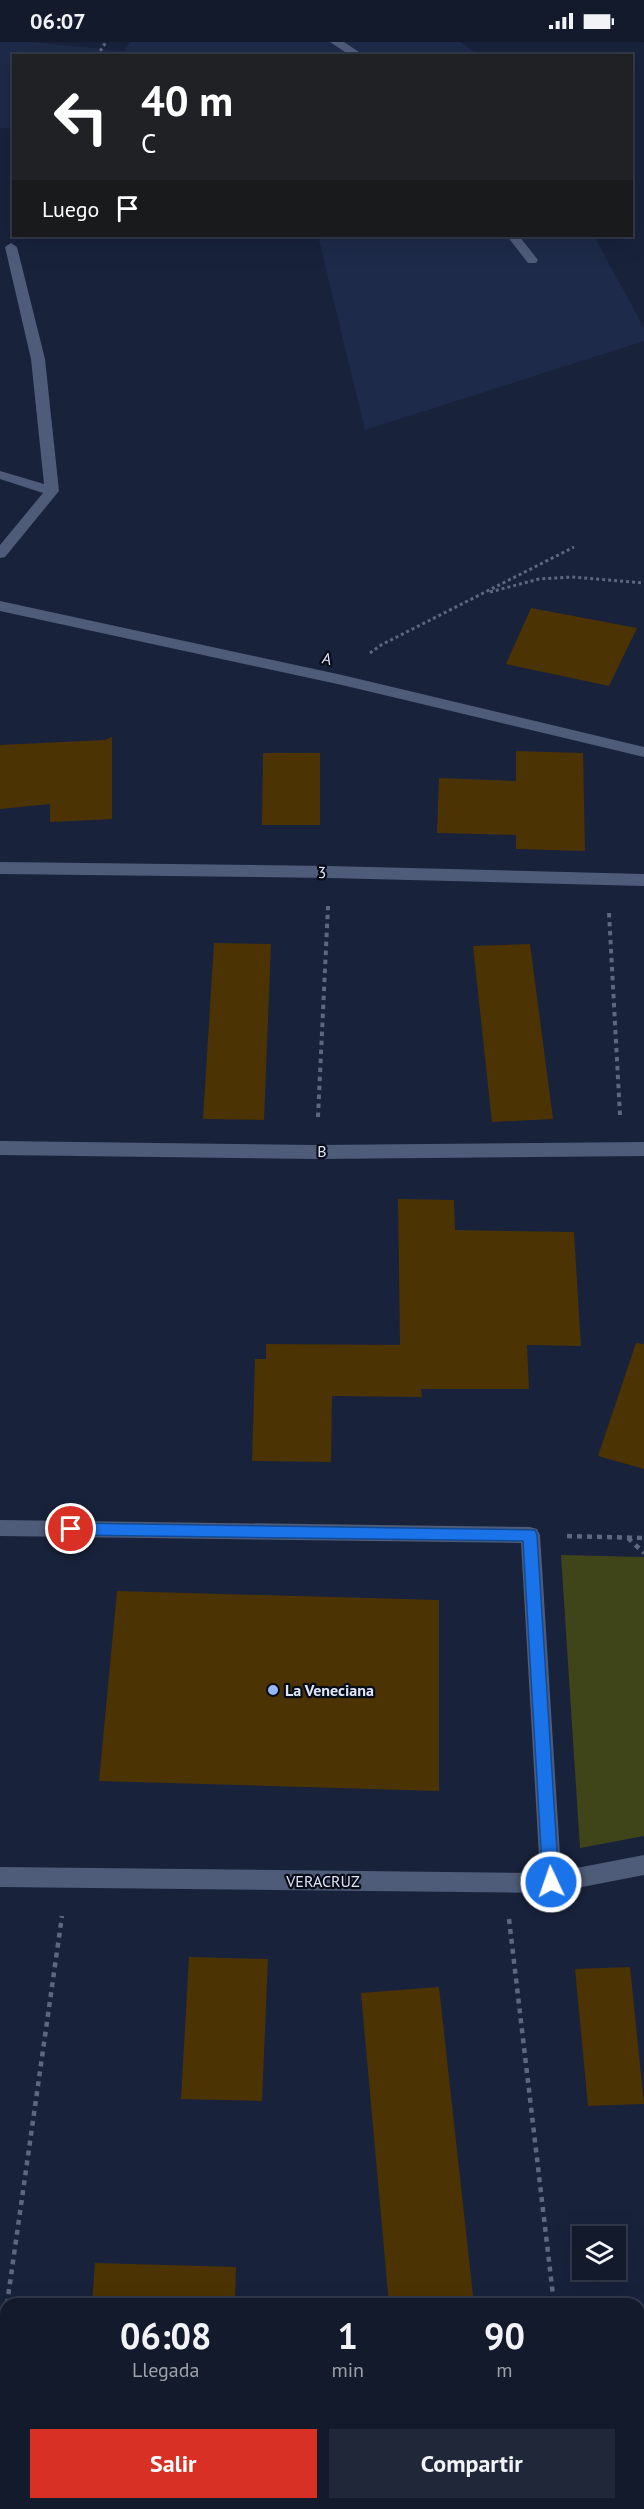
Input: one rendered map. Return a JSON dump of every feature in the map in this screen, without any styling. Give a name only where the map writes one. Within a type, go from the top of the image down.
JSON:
[{"type":"street","points":[[336,42],[357,54]]},
{"type":"street","points":[[514,237],[532,260]]},
{"type":"street","points":[[0,554],[52,491],[38,359],[11,248]]},
{"type":"street","points":[[0,475],[52,491]]},
{"type":"street","name":"A","points":[[0,606],[342,680],[644,752]]},
{"type":"street","name":"3","points":[[0,868],[329,872],[644,880]]},
{"type":"street","name":"B","points":[[0,1148],[316,1152],[644,1149]]},
{"type":"street","points":[[0,1528],[530,1535],[551,1882]]},
{"type":"street","name":"VERACRUZ","points":[[0,1877],[504,1883],[551,1882],[644,1865]]},
{"type":"path","points":[[342,680],[355,665],[381,645],[574,547]]},
{"type":"path","points":[[480,594],[539,579],[572,577],[644,583]]},
{"type":"path","points":[[316,1152],[329,872]]},
{"type":"path","points":[[607,879],[622,1150]]},
{"type":"path","points":[[530,1535],[644,1538]]},
{"type":"path","points":[[628,1538],[644,1553]]},
{"type":"path","points":[[8,2298],[68,1879]]},
{"type":"path","points":[[504,1883],[553,2298]]},
{"type":"shaded area","points":[[0,42],[31,42],[124,51],[130,42],[460,42],[478,54],[12,54],[12,129],[0,128]]},
{"type":"shaded area","points":[[318,237],[595,237],[644,328],[644,341],[365,430]]},
{"type":"green space","points":[[561,1555],[644,1557],[644,1836],[580,1848]]},
{"type":"building","points":[[531,608],[637,628],[609,686],[506,664]]},
{"type":"building","points":[[112,737],[112,819],[50,822],[50,804],[0,809],[0,745],[105,740]]},
{"type":"building","points":[[516,751],[583,753],[585,851],[516,849],[516,835],[437,833],[439,778],[516,781]]},
{"type":"building","points":[[263,753],[320,753],[320,825],[262,825]]},
{"type":"building","points":[[214,943],[271,944],[264,1120],[203,1119]]},
{"type":"building","points":[[530,944],[553,1119],[492,1122],[473,946]]},
{"type":"building","points":[[398,1199],[454,1200],[455,1230],[574,1232],[581,1346],[527,1345],[529,1389],[421,1389],[422,1397],[332,1396],[331,1462],[252,1461],[255,1359],[266,1359],[266,1344],[400,1345]]},
{"type":"building","points":[[636,1343],[644,1344],[644,1469],[598,1456]]},
{"type":"building","name":"La Veneciana","points":[[117,1591],[439,1600],[439,1791],[99,1781]]},
{"type":"building","points":[[189,1957],[268,1959],[262,2101],[181,2099]]},
{"type":"building","points":[[630,1967],[644,2104],[588,2106],[575,1969]]},
{"type":"building","points":[[439,1987],[473,2298],[388,2298],[361,1993]]},
{"type":"building","points":[[95,2263],[236,2267],[235,2298],[92,2298]]},
{"type":"place","name":"La Veneciana","points":[[273,1690]]},
{"type":"route","points":[[71,1529],[530,1535],[551,1882]]}]
